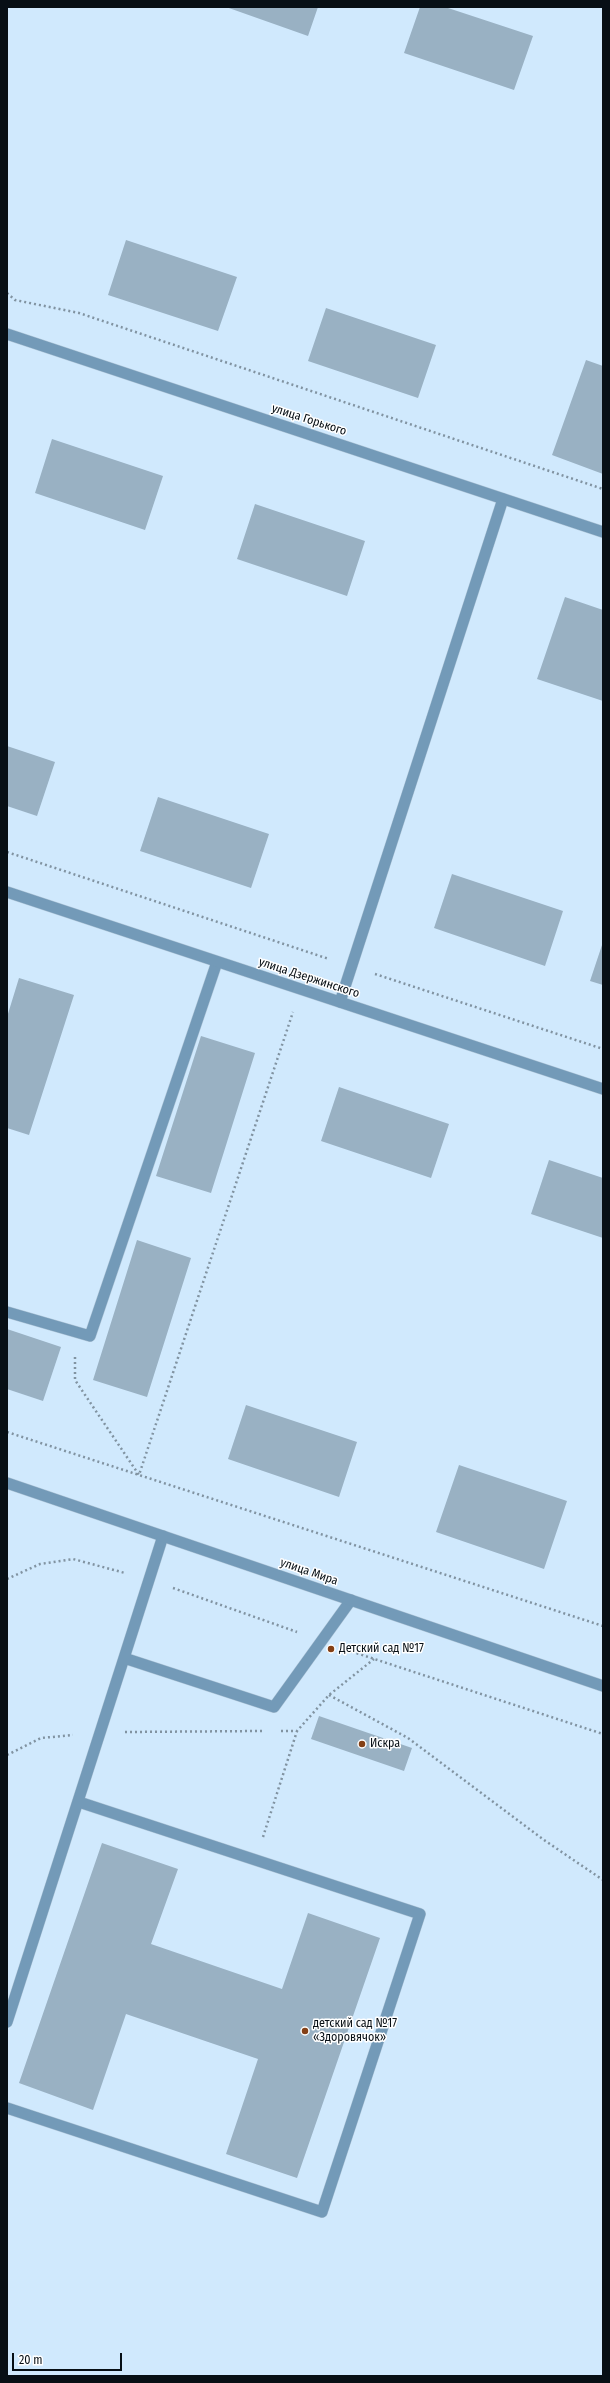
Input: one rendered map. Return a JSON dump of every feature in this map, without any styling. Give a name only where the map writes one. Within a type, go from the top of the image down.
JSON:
[{"type":"street","name":"улица Горького","points":[[7,334],[603,532]]},
{"type":"street","points":[[340,1002],[503,498]]},
{"type":"street","name":"улица Дзержинского","points":[[7,892],[603,1089]]},
{"type":"street","points":[[7,1312],[90,1336],[217,962]]},
{"type":"street","name":"улица Мира","points":[[7,1483],[603,1686]]},
{"type":"street","points":[[7,2022],[79,1802],[163,1536]]},
{"type":"street","points":[[124,1658],[274,1707],[351,1600]]},
{"type":"street","points":[[7,2108],[322,2212],[420,1914],[79,1802]]},
{"type":"path","points":[[7,293],[15,300],[79,313],[603,489]]},
{"type":"path","points":[[7,852],[603,1049]]},
{"type":"path","points":[[139,1475],[300,989]]},
{"type":"path","points":[[76,1332],[75,1380],[139,1475]]},
{"type":"path","points":[[7,1432],[603,1626]]},
{"type":"path","points":[[255,1860],[297,1731],[329,1695],[374,1659]]},
{"type":"path","points":[[329,1695],[408,1738],[603,1880]]},
{"type":"path","points":[[7,1755],[41,1738],[101,1733],[266,1731]]},
{"type":"path","points":[[274,1731],[297,1731]]},
{"type":"building","points":[[226,7],[318,7],[308,36]]},
{"type":"building","points":[[420,7],[445,7],[533,36],[514,90],[404,53]]},
{"type":"building","points":[[126,240],[237,277],[218,331],[108,295]]},
{"type":"building","points":[[326,308],[436,345],[418,398],[308,361]]},
{"type":"building","points":[[586,360],[603,366],[603,474],[552,455]]},
{"type":"building","points":[[52,439],[163,476],[145,530],[35,493]]},
{"type":"building","points":[[255,504],[365,541],[347,596],[237,559]]},
{"type":"building","points":[[565,597],[603,610],[603,701],[537,679]]},
{"type":"building","points":[[7,746],[55,762],[37,816],[7,806]]},
{"type":"building","points":[[158,797],[269,834],[251,888],[140,851]]},
{"type":"building","points":[[452,874],[563,911],[545,966],[434,928]]},
{"type":"building","points":[[603,942],[603,985],[590,981]]},
{"type":"building","points":[[19,978],[74,995],[29,1135],[7,1128],[7,1017]]},
{"type":"building","points":[[201,1036],[255,1053],[211,1193],[156,1176]]},
{"type":"building","points":[[339,1087],[449,1124],[431,1178],[321,1141]]},
{"type":"building","points":[[549,1160],[603,1178],[603,1238],[531,1214]]},
{"type":"building","points":[[137,1240],[191,1258],[147,1397],[93,1380]]},
{"type":"building","points":[[7,1329],[61,1347],[43,1401],[7,1389]]},
{"type":"building","points":[[246,1405],[357,1442],[339,1497],[228,1459]]},
{"type":"building","points":[[459,1465],[567,1501],[544,1569],[436,1532]]},
{"type":"building","name":"Искра","points":[[319,1716],[412,1748],[404,1771],[311,1739]]},
{"type":"building","points":[[102,1843],[178,1869],[151,1944],[282,1989],[308,1913],[380,1938],[297,2178],[226,2154],[258,2059],[126,2014],[93,2110],[19,2083]]},
{"type":"place","name":"Детский сад №17","points":[[331,1649]]},
{"type":"place","name":"Искра","points":[[362,1744]]},
{"type":"place","name":"детский сад №17 «Здоровячок»","points":[[305,2031]]}]
